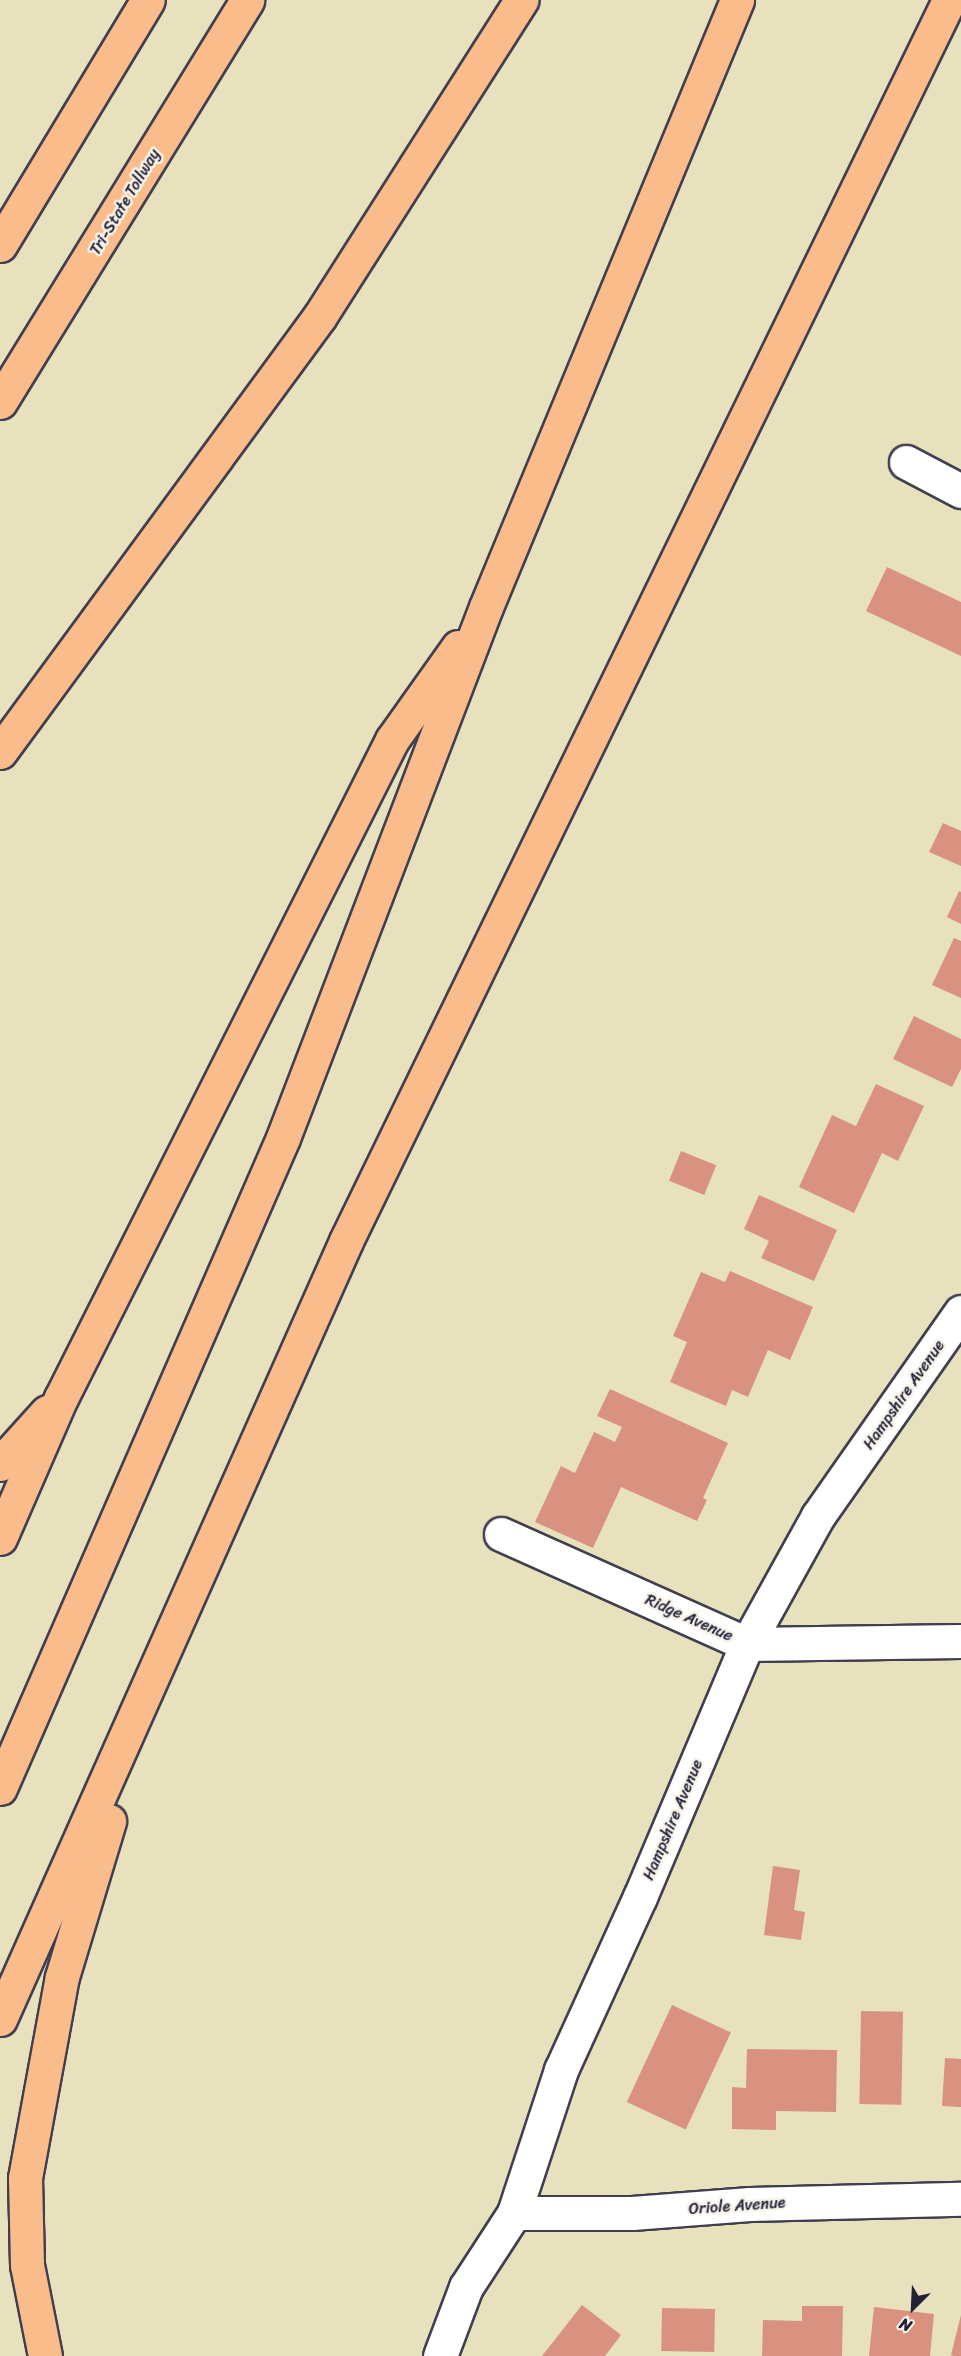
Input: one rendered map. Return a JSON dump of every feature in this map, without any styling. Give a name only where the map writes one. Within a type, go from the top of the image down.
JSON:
[{"type":"highway","points":[[0,245],[148,0]]},
{"type":"highway","name":"Tri-State Tollway","points":[[0,402],[247,0]]},
{"type":"highway","points":[[0,752],[320,316],[521,0]]},
{"type":"highway","points":[[0,1788],[283,1138],[486,607],[737,0]]},
{"type":"highway","points":[[0,2019],[346,1241],[949,0]]},
{"type":"highway","points":[[0,1538],[61,1398],[392,740],[486,607]]},
{"type":"highway","points":[[0,1464],[61,1398]]},
{"type":"highway","points":[[45,2356],[27,2265],[27,2167],[62,1977],[96,1857],[175,1625]]},
{"type":"street","points":[[906,462],[961,490]]},
{"type":"street","name":"Hampshire Avenue","points":[[440,2356],[466,2287],[514,2213],[561,2070],[640,1897],[747,1644],[818,1516],[961,1312]]},
{"type":"street","name":"Ridge Avenue","points":[[501,1534],[747,1644],[961,1641]]},
{"type":"street","name":"Oriole Avenue","points":[[514,2213],[632,2213],[750,2204],[961,2199]]},
{"type":"building","points":[[887,567],[961,602],[961,656],[866,611]]},
{"type":"building","points":[[943,823],[961,831],[961,866],[929,852]]},
{"type":"building","points":[[959,891],[961,892],[961,924],[947,917]]},
{"type":"building","points":[[954,938],[961,941],[961,998],[932,985]]},
{"type":"building","points":[[914,1016],[961,1039],[961,1069],[952,1087],[893,1059]]},
{"type":"building","points":[[876,1084],[924,1106],[898,1161],[882,1153],[854,1213],[799,1187],[832,1115],[856,1126]]},
{"type":"building","points":[[681,1151],[716,1165],[704,1195],[669,1181]]},
{"type":"building","points":[[759,1195],[837,1230],[814,1281],[761,1258],[769,1241],[744,1229]]},
{"type":"building","points":[[730,1271],[813,1307],[790,1360],[768,1350],[748,1397],[732,1390],[726,1406],[670,1382],[687,1342],[673,1336],[701,1272],[725,1282]]},
{"type":"building","points":[[610,1389],[728,1443],[703,1498],[707,1500],[697,1521],[621,1487],[593,1548],[535,1522],[561,1466],[575,1473],[594,1432],[615,1442],[622,1427],[597,1416]]},
{"type":"building","points":[[773,1866],[800,1870],[794,1910],[805,1912],[801,1940],[764,1935]]},
{"type":"building","points":[[672,2005],[731,2032],[686,2129],[627,2102]]},
{"type":"building","points":[[861,2011],[903,2012],[901,2105],[859,2104]]},
{"type":"building","points":[[747,2049],[837,2050],[836,2112],[776,2111],[776,2130],[732,2129],[732,2087],[746,2088]]},
{"type":"building","points":[[945,2058],[961,2059],[961,2107],[942,2106]]},
{"type":"building","points":[[582,2305],[621,2335],[605,2356],[542,2356]]},
{"type":"building","points":[[802,2306],[843,2306],[842,2356],[762,2356],[763,2320],[802,2321]]},
{"type":"building","points":[[874,2307],[934,2314],[930,2356],[869,2356]]},
{"type":"building","points":[[662,2308],[715,2309],[714,2352],[661,2351]]},
{"type":"building","points":[[961,2315],[961,2356],[954,2356],[951,2355]]}]
